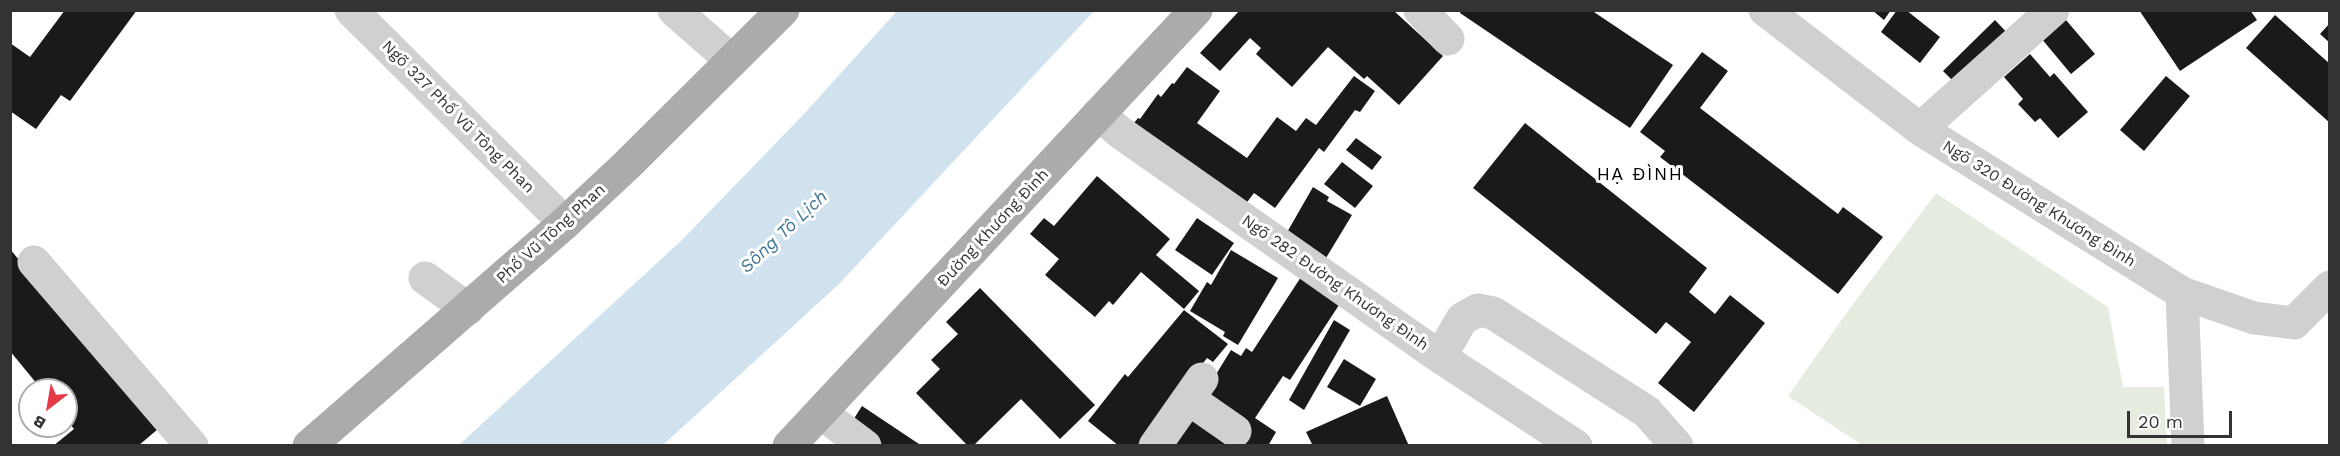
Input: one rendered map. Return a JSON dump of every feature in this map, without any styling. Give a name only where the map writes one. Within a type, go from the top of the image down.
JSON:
[{"type":"main road","name":"Đường Khương Đình","points":[[789,446],[1196,10]]},
{"type":"main road","name":"Phố Vũ Tông Phan","points":[[309,446],[565,223],[628,164],[776,12]]},
{"type":"street","name":"Ngõ 327 Phố Vũ Tông Phan","points":[[351,10],[565,223]]},
{"type":"street","points":[[674,10],[731,60]]},
{"type":"street","points":[[1420,10],[1449,39]]},
{"type":"street","name":"Ngõ 320 Đường Khương Đình","points":[[1765,10],[1920,129],[2181,293],[2254,318],[2294,323],[2330,287]]},
{"type":"street","points":[[1920,129],[2053,10]]},
{"type":"street","name":"Ngõ 282 Đường Khương Đình","points":[[1098,114],[1121,133],[1440,357],[1576,446]]},
{"type":"street","points":[[34,262],[192,446]]},
{"type":"street","points":[[425,278],[468,309]]},
{"type":"street","points":[[2181,293],[2188,446]]},
{"type":"street","points":[[1440,357],[1462,319],[1478,310],[1493,313],[1647,412],[1677,446]]},
{"type":"street","points":[[1155,446],[1195,389],[1235,431]]},
{"type":"street","points":[[821,413],[865,446]]},
{"type":"shaded area","points":[[1936,193],[2108,307],[2123,387],[2164,387],[2167,445],[1862,445],[1788,396]]},
{"type":"water","name":"Sông Tô Lịch","points":[[897,11],[1094,11],[839,284],[663,445],[459,445],[682,240],[803,115]]},
{"type":"building","points":[[65,10],[137,10],[70,101],[61,95],[36,129],[10,111],[10,43],[30,57]]},
{"type":"building","points":[[1240,10],[1393,10],[1443,56],[1399,105],[1367,76],[1364,79],[1328,47],[1292,87],[1256,54],[1261,48],[1250,38],[1220,71],[1200,53]]},
{"type":"building","points":[[1461,10],[1591,10],[1673,65],[1630,128],[1460,13]]},
{"type":"building","points":[[1872,10],[1891,10],[1884,20]]},
{"type":"building","points":[[1897,10],[1906,10],[1940,37],[1920,63],[1881,32]]},
{"type":"building","points":[[2139,10],[2250,10],[2257,20],[2180,71]]},
{"type":"building","points":[[2060,13],[2095,54],[2071,74],[2036,32]]},
{"type":"building","points":[[2275,15],[2330,64],[2330,123],[2246,48]]},
{"type":"building","points":[[1995,20],[2012,38],[1961,89],[1943,71]]},
{"type":"building","points":[[2330,23],[2330,43],[2320,34]]},
{"type":"building","points":[[1702,52],[1728,71],[1700,108],[1838,214],[1843,207],[1883,237],[1838,294],[1660,157],[1665,151],[1640,132]]},
{"type":"building","points":[[2030,54],[2050,77],[2054,73],[2088,112],[2058,138],[2040,118],[2035,122],[2018,104],[2023,99],[2004,77]]},
{"type":"building","points":[[1187,67],[1220,91],[1197,123],[1247,158],[1277,117],[1296,131],[1306,118],[1316,125],[1354,76],[1375,91],[1360,112],[1355,110],[1324,152],[1319,148],[1275,208],[1254,193],[1238,214],[1126,133],[1138,118],[1140,119],[1158,94],[1161,97]]},
{"type":"building","points":[[2166,76],[2190,96],[2144,151],[2120,130]]},
{"type":"building","points":[[1525,123],[1707,268],[1689,292],[1715,314],[1730,295],[1765,323],[1694,412],[1658,383],[1691,342],[1666,322],[1656,334],[1473,188]]},
{"type":"building","points":[[1356,138],[1382,157],[1372,170],[1346,150]]},
{"type":"building","points":[[1342,162],[1373,186],[1355,208],[1324,184]]},
{"type":"building","points":[[1097,176],[1170,239],[1156,255],[1199,291],[1184,309],[1141,272],[1113,305],[1109,301],[1095,317],[1045,275],[1059,259],[1030,234],[1044,218],[1054,226]]},
{"type":"building","points":[[1313,187],[1329,197],[1327,201],[1352,215],[1326,258],[1286,234]]},
{"type":"building","points":[[1197,218],[1234,243],[1212,275],[1175,250]]},
{"type":"building","points":[[10,249],[158,429],[138,446],[53,446],[63,438],[78,438],[78,378],[32,378],[10,351]]},
{"type":"building","points":[[1231,250],[1278,278],[1238,345],[1223,336],[1225,332],[1190,311],[1207,282],[1211,285]]},
{"type":"building","points":[[1301,277],[1339,305],[1290,380],[1283,376],[1255,418],[1276,432],[1268,446],[1246,446],[1240,442],[1250,426],[1202,397],[1231,350],[1241,356],[1246,348],[1252,352]]},
{"type":"building","points":[[980,288],[1095,405],[1060,439],[1021,399],[973,446],[968,446],[916,393],[940,369],[931,360],[958,334],[946,322]]},
{"type":"building","points":[[1184,310],[1228,344],[1213,362],[1207,358],[1193,376],[1152,446],[1119,446],[1088,421],[1125,374],[1128,377]]},
{"type":"building","points":[[1334,320],[1350,330],[1304,410],[1289,400]]},
{"type":"building","points":[[1344,359],[1376,379],[1360,406],[1327,387]]},
{"type":"building","points":[[1387,396],[1409,446],[1313,446],[1306,432]]},
{"type":"building","points":[[862,406],[922,446],[875,446],[848,428]]},
{"type":"building","points":[[1193,413],[1227,441],[1224,446],[1168,446]]},
{"type":"district","name":"HẠ ĐÌNH","points":[[1640,175]]}]
